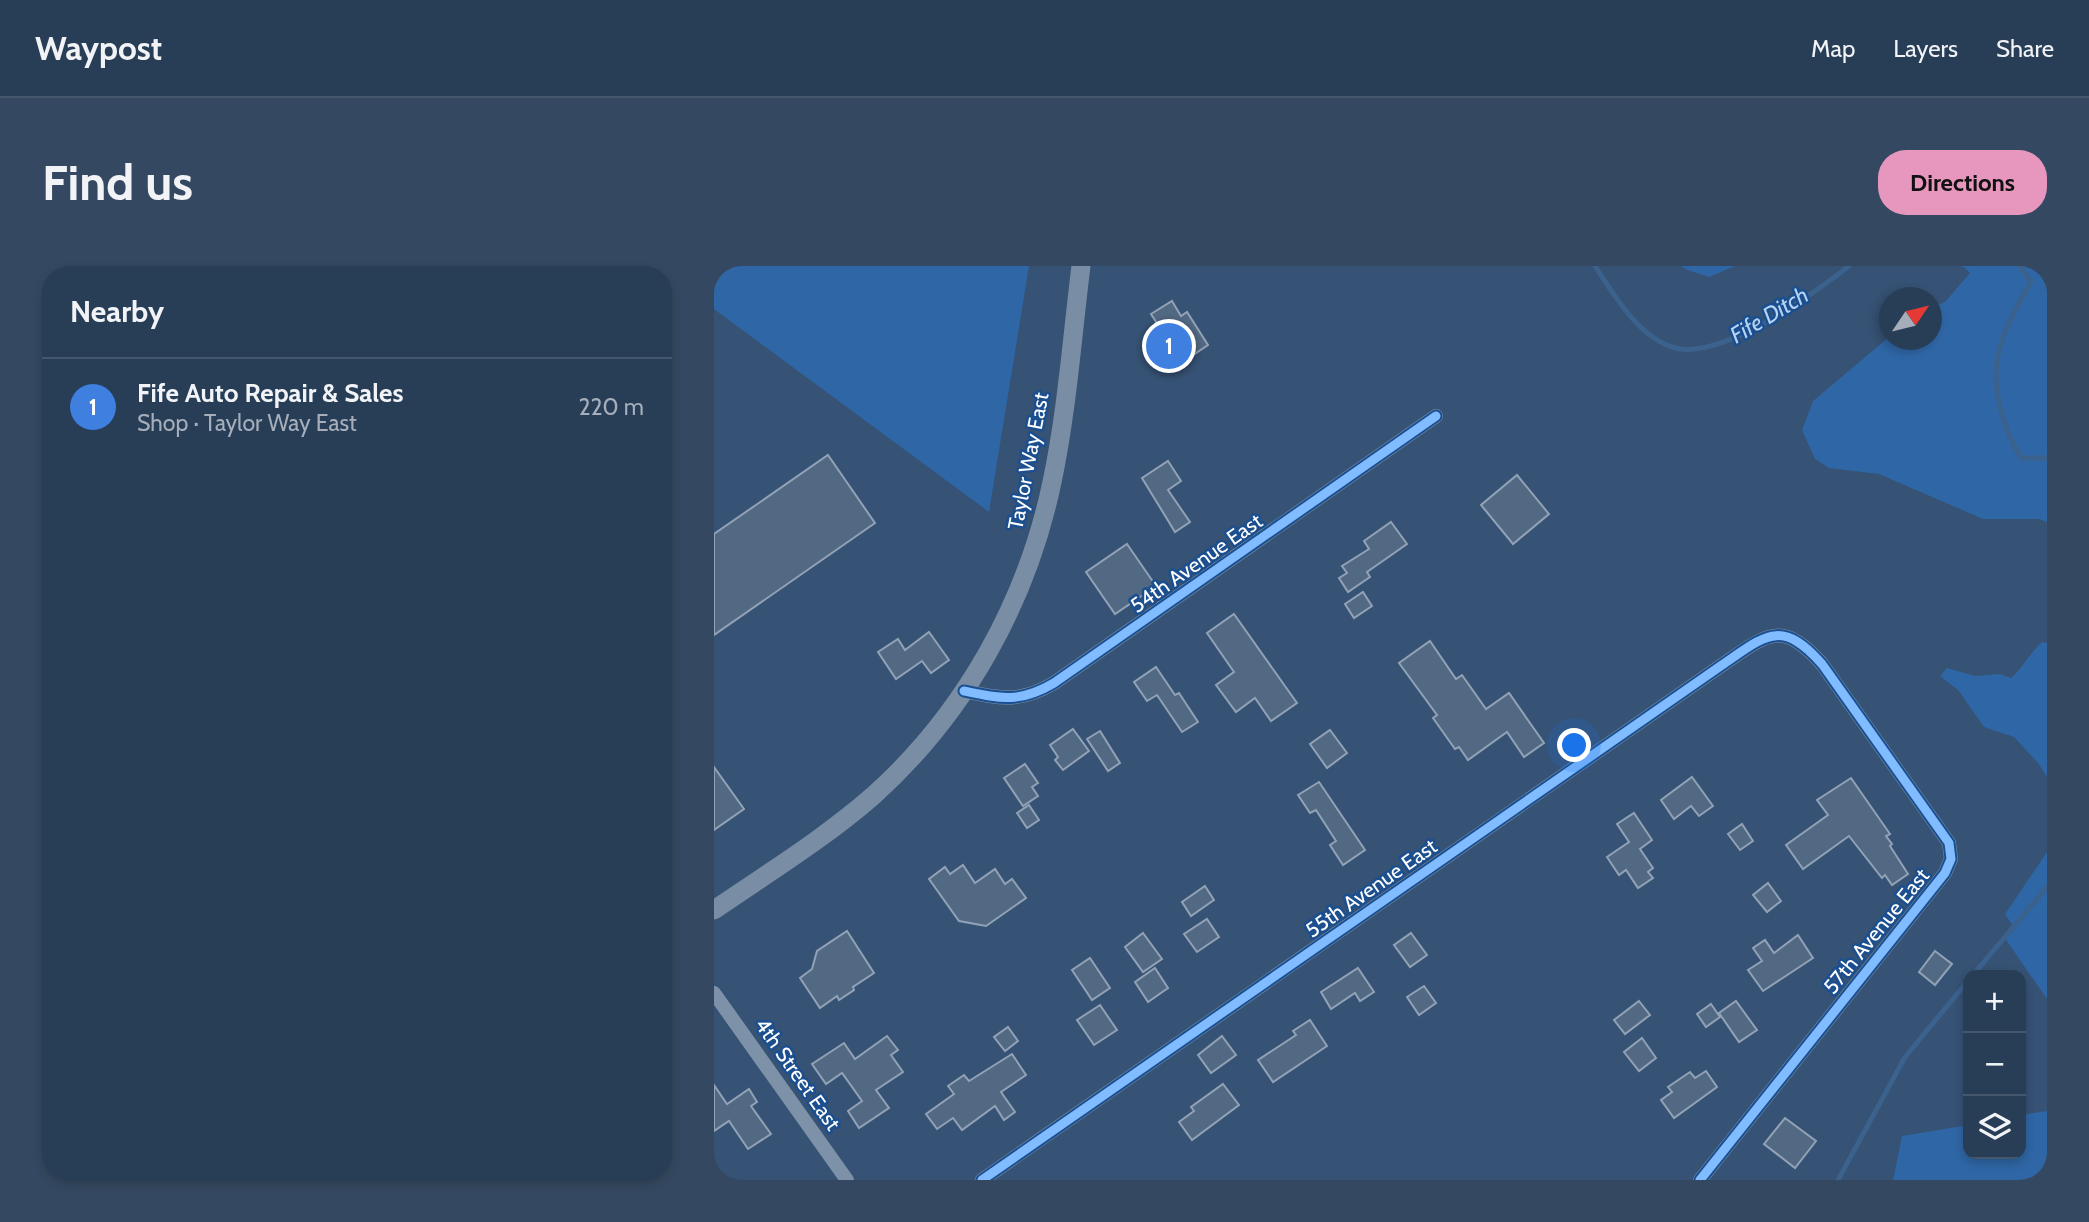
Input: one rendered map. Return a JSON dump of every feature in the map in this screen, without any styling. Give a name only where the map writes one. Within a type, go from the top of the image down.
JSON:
[{"type":"main road","name":"Taylor Way East","points":[[964,691],[985,659],[1009,613],[1044,517],[1059,444],[1082,266]]},
{"type":"main road","points":[[714,909],[829,831],[867,801],[923,745],[964,691]]},
{"type":"street","name":"54th Avenue East","points":[[964,691],[1013,699],[1026,697],[1055,683],[1436,416]]},
{"type":"street","name":"55th Avenue East","points":[[982,1180],[1730,659],[1763,639],[1784,635]]},
{"type":"street","name":"57th Avenue East","points":[[1700,1180],[1945,873],[1951,859],[1949,843],[1822,664],[1804,645],[1784,635]]},
{"type":"street","name":"4th Street East","points":[[714,993],[847,1180]]},
{"type":"shaded area","points":[[714,266],[1029,266],[989,512],[714,309]]},
{"type":"shaded area","points":[[1681,266],[1735,266],[1709,277]]},
{"type":"shaded area","points":[[1958,266],[2047,266],[2047,522],[2039,519],[1983,519],[1879,474],[1829,468],[1815,459],[1802,430],[1813,401],[1879,345],[1879,350],[1942,350],[1942,303],[1970,273],[1964,267]]},
{"type":"shaded area","points":[[2042,642],[2047,643],[2047,777],[2014,737],[1984,727],[1958,690],[1940,676],[1947,668],[1975,676],[2000,674],[2011,678]]},
{"type":"shaded area","points":[[2047,852],[2047,999],[2004,937],[2013,926],[2005,914]]},
{"type":"shaded area","points":[[2047,1111],[2047,1180],[1893,1180],[1902,1136],[1963,1126],[1963,1159],[2026,1159],[2026,1114]]},
{"type":"building","points":[[1172,301],[1181,316],[1187,312],[1208,345],[1168,372],[1146,337],[1160,328],[1151,314]]},
{"type":"building","points":[[828,455],[875,523],[714,635],[714,534]]},
{"type":"building","points":[[1168,461],[1181,481],[1168,490],[1190,522],[1175,532],[1142,478]]},
{"type":"building","points":[[1517,475],[1549,514],[1513,544],[1481,505]]},
{"type":"building","points":[[1391,522],[1407,544],[1367,572],[1370,577],[1348,592],[1339,578],[1347,573],[1342,566],[1369,549],[1364,541]]},
{"type":"building","points":[[1127,544],[1156,586],[1115,614],[1086,572]]},
{"type":"building","points":[[1363,592],[1372,606],[1354,618],[1345,604]]},
{"type":"building","points":[[1234,614],[1297,703],[1271,721],[1255,698],[1236,712],[1216,685],[1234,672],[1207,633]]},
{"type":"building","points":[[929,632],[949,660],[931,673],[922,661],[896,679],[878,652],[898,639],[905,650]]},
{"type":"building","points":[[1430,641],[1456,679],[1462,675],[1486,709],[1509,693],[1544,743],[1524,757],[1507,732],[1468,760],[1459,747],[1455,749],[1433,718],[1437,715],[1399,663]]},
{"type":"building","points":[[1156,667],[1175,695],[1179,693],[1198,722],[1182,732],[1157,695],[1147,701],[1134,682]]},
{"type":"building","points":[[1073,729],[1089,751],[1063,770],[1055,760],[1058,757],[1050,745]]},
{"type":"building","points":[[1330,730],[1347,753],[1327,768],[1310,744]]},
{"type":"building","points":[[1100,731],[1120,763],[1108,771],[1087,739]]},
{"type":"building","points":[[1025,764],[1038,783],[1032,787],[1038,796],[1023,806],[1004,778]]},
{"type":"building","points":[[714,767],[744,809],[714,830]]},
{"type":"building","points":[[1692,777],[1713,806],[1699,816],[1691,806],[1674,819],[1661,800]]},
{"type":"building","points":[[1851,778],[1890,834],[1886,836],[1892,844],[1890,846],[1908,874],[1892,885],[1885,875],[1882,878],[1849,836],[1803,869],[1786,845],[1828,815],[1817,800]]},
{"type":"building","points":[[1319,782],[1365,850],[1343,865],[1330,845],[1336,841],[1316,810],[1310,813],[1298,795]]},
{"type":"building","points":[[1029,805],[1039,820],[1027,828],[1017,813]]},
{"type":"building","points":[[1634,813],[1652,840],[1640,849],[1653,868],[1648,872],[1653,878],[1638,888],[1626,870],[1619,875],[1607,857],[1629,842],[1617,824]]},
{"type":"building","points":[[1742,824],[1753,841],[1740,850],[1728,834]]},
{"type":"building","points":[[963,865],[975,883],[995,869],[1005,884],[1012,879],[1026,898],[986,926],[959,921],[929,879],[945,867],[950,874]]},
{"type":"building","points":[[1768,883],[1781,901],[1767,912],[1753,895]]},
{"type":"building","points":[[1205,886],[1214,900],[1191,916],[1182,902]]},
{"type":"building","points":[[1207,919],[1219,937],[1197,952],[1184,934]]},
{"type":"building","points":[[847,931],[874,973],[839,1000],[837,996],[820,1008],[800,978],[812,969],[817,951]]},
{"type":"building","points":[[1143,933],[1162,959],[1143,972],[1125,947]]},
{"type":"building","points":[[1411,933],[1427,955],[1410,967],[1394,945]]},
{"type":"building","points":[[1798,935],[1813,958],[1763,991],[1748,970],[1762,961],[1753,948],[1765,940],[1774,953]]},
{"type":"building","points":[[1935,951],[1952,964],[1935,985],[1919,972]]},
{"type":"building","points":[[1090,958],[1110,988],[1092,1000],[1072,970]]},
{"type":"building","points":[[1155,968],[1168,988],[1148,1002],[1135,982]]},
{"type":"building","points":[[1358,968],[1374,992],[1360,1001],[1355,993],[1331,1009],[1321,992]]},
{"type":"building","points":[[1424,986],[1436,1003],[1419,1015],[1407,997]]},
{"type":"building","points":[[1639,1001],[1650,1015],[1625,1034],[1614,1020]]},
{"type":"building","points":[[1736,1001],[1757,1030],[1739,1042],[1719,1013]]},
{"type":"building","points":[[1711,1004],[1720,1017],[1706,1027],[1697,1014]]},
{"type":"building","points":[[1100,1005],[1117,1030],[1094,1045],[1077,1020]]},
{"type":"building","points":[[1310,1020],[1327,1046],[1273,1082],[1258,1060],[1296,1035],[1293,1031]]},
{"type":"building","points":[[1008,1027],[1018,1041],[1005,1051],[994,1037]]},
{"type":"building","points":[[887,1036],[898,1050],[891,1055],[903,1072],[876,1090],[889,1108],[859,1128],[848,1111],[862,1101],[842,1073],[826,1084],[812,1064],[844,1043],[855,1059]]},
{"type":"building","points":[[1222,1036],[1236,1055],[1211,1073],[1198,1055]]},
{"type":"building","points":[[1642,1038],[1656,1058],[1639,1071],[1624,1052]]},
{"type":"building","points":[[1012,1054],[1026,1075],[1001,1092],[1015,1112],[1004,1120],[995,1106],[962,1130],[953,1118],[937,1129],[926,1114],[954,1094],[948,1086],[964,1075],[969,1081]]},
{"type":"building","points":[[1706,1071],[1717,1087],[1674,1118],[1661,1100],[1672,1092],[1668,1087],[1690,1072],[1695,1078]]},
{"type":"building","points":[[1223,1084],[1239,1105],[1192,1140],[1179,1122],[1194,1111],[1191,1107]]},
{"type":"building","points":[[714,1085],[727,1104],[749,1089],[757,1102],[751,1106],[771,1134],[748,1149],[729,1121],[714,1131]]},
{"type":"building","points":[[1785,1118],[1816,1141],[1795,1168],[1764,1144]]},
{"type":"waterway","name":"Fife Ditch","points":[[1595,266],[1628,313],[1648,334],[1672,347],[1691,349],[1714,345],[1764,323],[1813,293],[1849,266]]},
{"type":"waterway","points":[[2019,266],[2031,281],[2013,314],[1999,350],[1997,392],[2009,434],[2021,458],[2047,458]]},
{"type":"waterway","points":[[1977,970],[2047,887]]},
{"type":"waterway","points":[[1838,1180],[1905,1057],[1963,987]]},
{"type":"cycle path","points":[[964,691],[1010,698],[1031,694],[1054,683],[1436,416]]},
{"type":"cycle path","points":[[982,1180],[1737,654],[1762,639],[1784,636],[1808,650],[1822,664],[1949,843],[1951,859],[1945,873],[1700,1180]]},
{"type":"place","name":"Fife Auto Repair & Sales","points":[[1169,346]]}]
